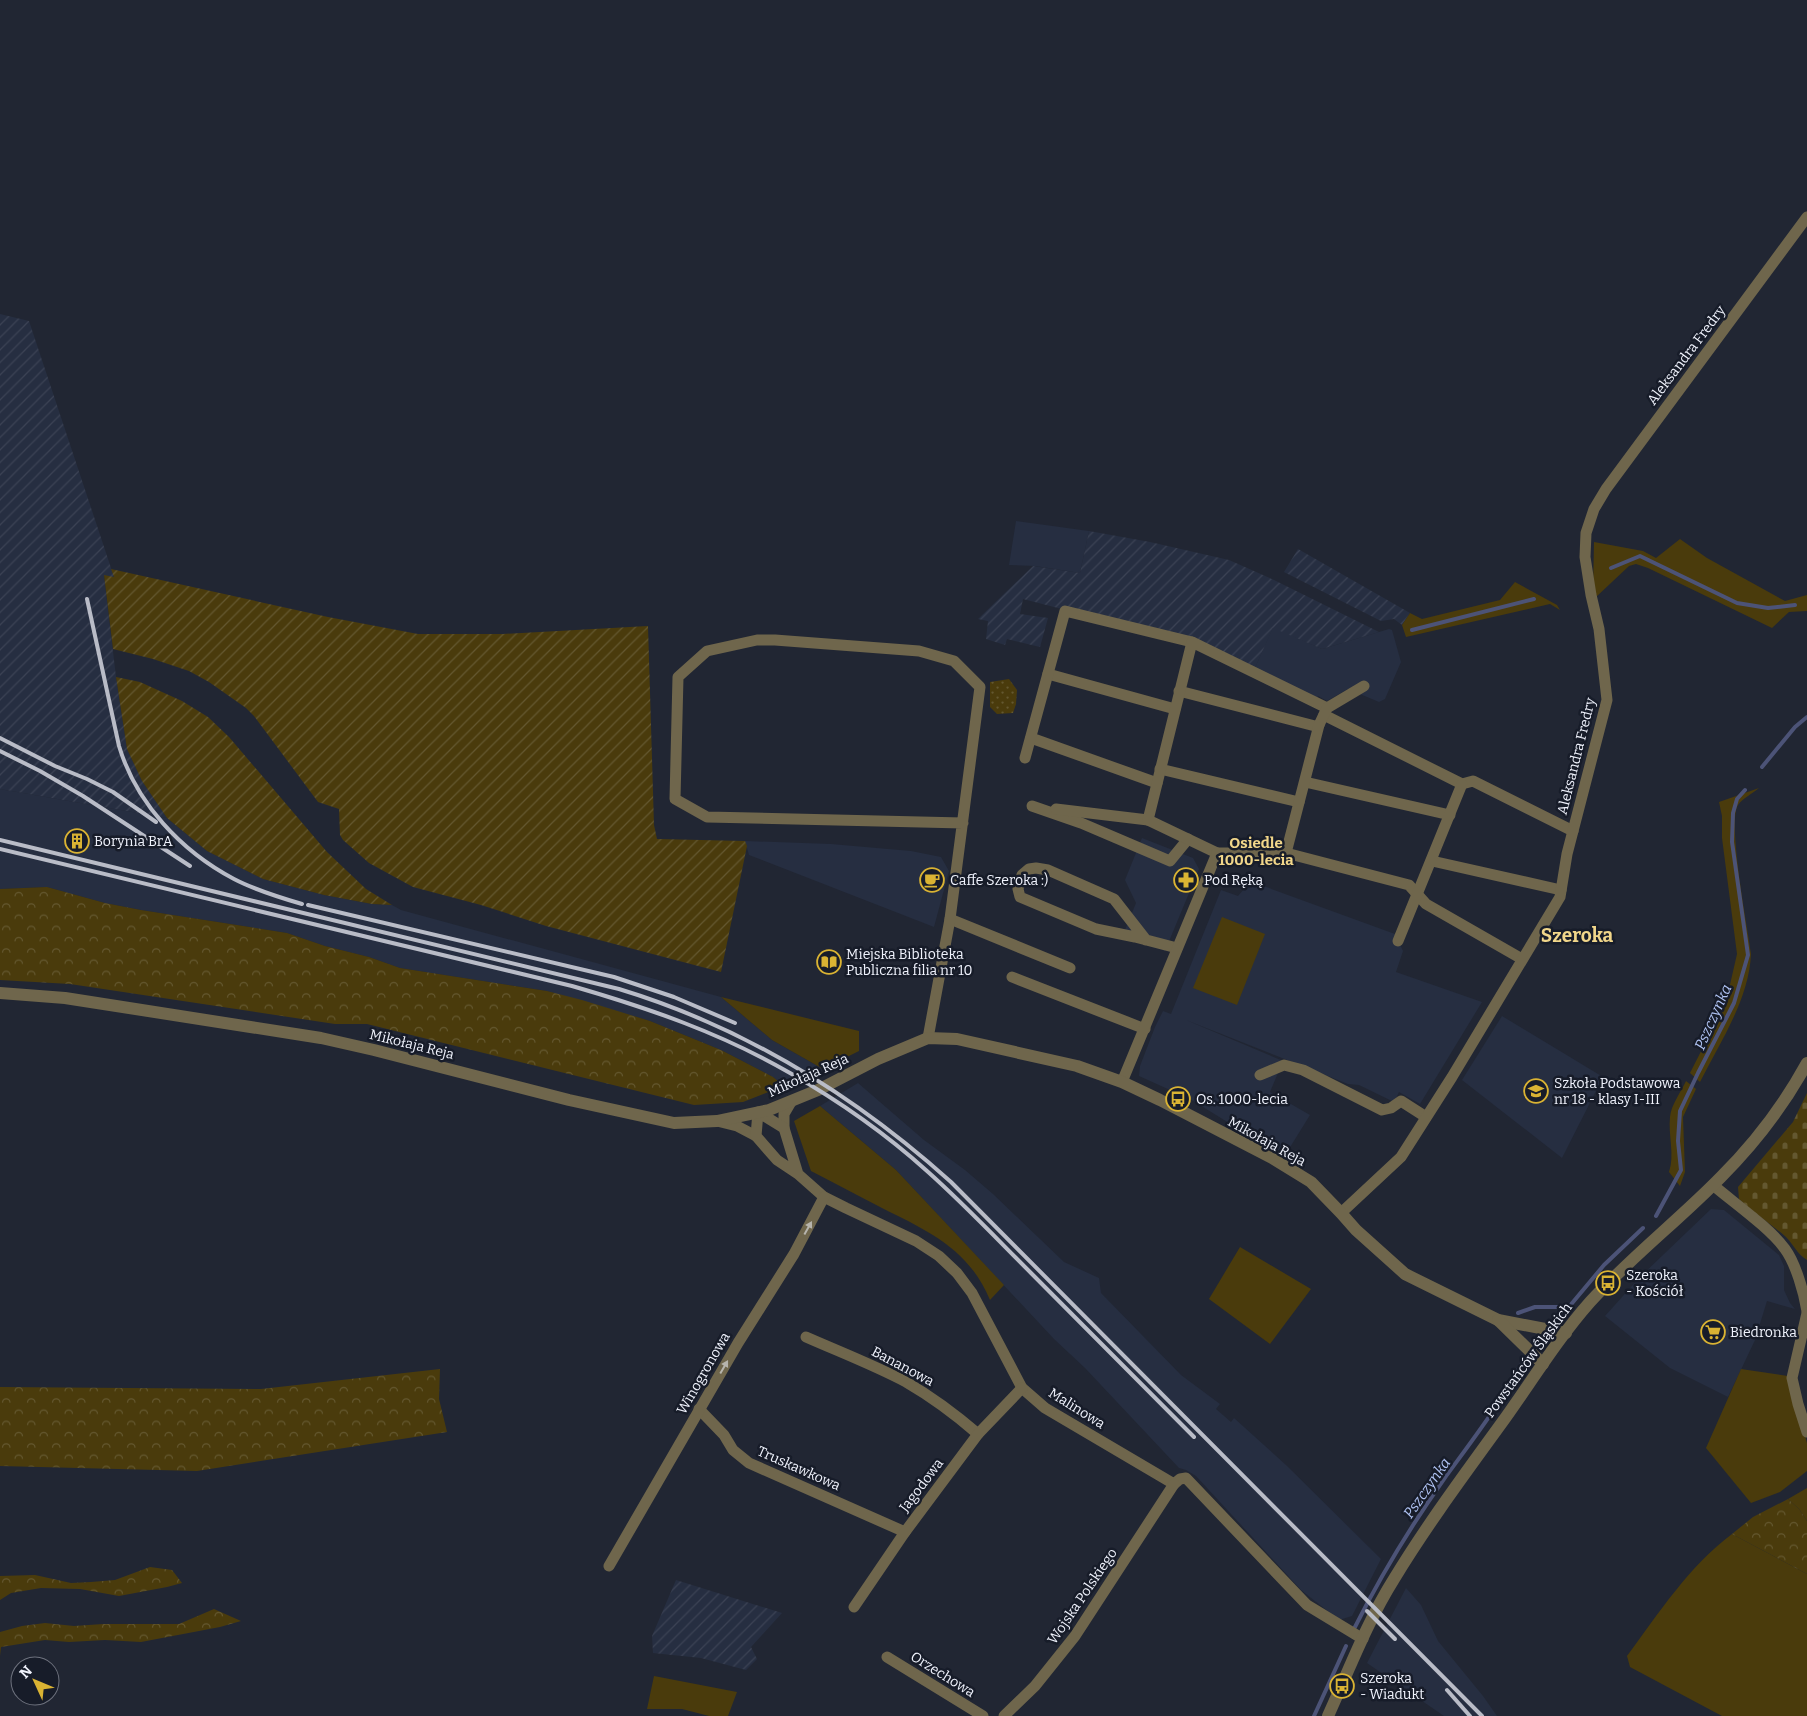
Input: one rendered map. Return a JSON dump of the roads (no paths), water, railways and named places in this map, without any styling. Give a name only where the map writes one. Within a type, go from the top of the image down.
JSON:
[{"type":"street","name":"Aleksandra Fredry","points":[[1341,1213],[1401,1157],[1452,1077],[1560,897],[1573,831],[1607,700],[1599,629],[1585,557],[1586,533],[1594,510],[1606,488],[1807,217]]},
{"type":"street","points":[[1026,758],[1065,611],[1192,642],[1324,716],[1462,784],[1473,781],[1573,831]]},
{"type":"street","points":[[928,1038],[950,920],[963,824],[980,686],[954,661],[919,651],[775,640],[756,640],[707,651],[678,678],[675,799],[707,817],[963,824]]},
{"type":"street","points":[[1148,820],[1192,642]]},
{"type":"street","points":[[1048,674],[1175,708]]},
{"type":"street","points":[[1179,691],[1315,726],[1324,716],[1364,686]]},
{"type":"street","points":[[1286,853],[1324,716]]},
{"type":"street","points":[[1031,738],[1157,783]]},
{"type":"street","points":[[1160,769],[1299,802]]},
{"type":"street","points":[[1305,782],[1450,815]]},
{"type":"street","points":[[1398,941],[1462,784]]},
{"type":"street","points":[[1188,839],[1170,861],[1082,823],[1032,806],[1148,820],[1188,839],[1216,853],[1286,853],[1409,885],[1426,904],[1522,959]]},
{"type":"street","points":[[1122,1082],[1216,853]]},
{"type":"street","points":[[1432,861],[1561,890]]},
{"type":"street","points":[[1146,940],[1114,899],[1048,870],[1028,869],[1022,875],[1018,889],[1020,897],[1096,929],[1177,948]]},
{"type":"street","points":[[950,920],[1070,968]]},
{"type":"street","points":[[1012,977],[1144,1029]]},
{"type":"street","name":"Mikołaja Reja","points":[[0,993],[65,998],[321,1038],[569,1100],[674,1123],[717,1121],[758,1112],[791,1102],[878,1059],[928,1038],[957,1039],[1077,1066],[1122,1082],[1272,1158],[1311,1182],[1356,1230],[1405,1274],[1498,1320],[1566,1332]]},
{"type":"street","name":"Powstańców Śląskich","points":[[1328,1716],[1363,1639],[1393,1581],[1442,1504],[1566,1332],[1623,1267],[1712,1185],[1763,1130],[1796,1083],[1807,1063]]},
{"type":"street","points":[[1260,1075],[1284,1065],[1303,1070],[1382,1110],[1391,1108],[1401,1101],[1426,1117]]},
{"type":"street","points":[[791,1102],[784,1114],[784,1128],[798,1174]]},
{"type":"street","points":[[717,1121],[737,1126],[756,1136],[758,1112],[784,1128]]},
{"type":"street","name":"Malinowa","points":[[756,1136],[777,1160],[798,1174],[824,1197],[916,1241],[934,1252],[952,1267],[972,1293],[1022,1388],[1046,1408],[1174,1484],[1180,1479],[1186,1478],[1307,1604],[1363,1639]]},
{"type":"street","points":[[1712,1185],[1773,1236],[1786,1249],[1791,1259],[1805,1297],[1807,1312],[1792,1378],[1807,1432]]},
{"type":"street","name":"Winogronowa","points":[[609,1566],[699,1409],[753,1318],[794,1254],[824,1197]]},
{"type":"street","name":"Mikołaja Reja","points":[[1498,1320],[1543,1364]]},
{"type":"street","name":"Bananowa","points":[[806,1338],[907,1383],[943,1406],[978,1434]]},
{"type":"street","name":"Jagodowa","points":[[854,1607],[905,1532],[978,1434],[1022,1388]]},
{"type":"street","name":"Truskawkowa","points":[[699,1409],[724,1435],[733,1450],[748,1463],[905,1532]]},
{"type":"street","name":"Wojska Polskiego","points":[[1004,1716],[1035,1686],[1075,1636],[1174,1484]]},
{"type":"street","name":"Orzechowa","points":[[887,1657],[983,1716]]},
{"type":"waterway","points":[[1611,568],[1640,556],[1737,603],[1768,608],[1795,605]]},
{"type":"waterway","points":[[1412,630],[1534,599]]},
{"type":"waterway","name":"Pszczynka","points":[[1762,767],[1795,727],[1807,717]]},
{"type":"waterway","name":"Pszczynka","points":[[1656,1216],[1681,1170],[1678,1141],[1680,1111],[1734,1003],[1748,955],[1732,842],[1733,813],[1737,799],[1745,790]]},
{"type":"waterway","name":"Pszczynka","points":[[1563,1314],[1604,1265],[1643,1228]]},
{"type":"waterway","points":[[1518,1313],[1535,1307],[1568,1307]]},
{"type":"waterway","name":"Pszczynka","points":[[1355,1627],[1408,1533],[1494,1409],[1521,1365]]},
{"type":"waterway","name":"Pszczynka","points":[[1314,1716],[1346,1646]]},
{"type":"railway","points":[[87,599],[119,746],[127,767],[149,806],[179,840],[215,868],[250,887],[302,904]]},
{"type":"railway","points":[[0,738],[55,766],[113,792],[156,822]]},
{"type":"railway","points":[[0,751],[83,796],[190,866]]},
{"type":"railway","points":[[0,840],[619,989],[710,1023],[796,1067],[876,1120],[951,1182],[1482,1716]]},
{"type":"railway","points":[[0,849],[572,986],[684,1023],[738,1046],[790,1073],[826,1095],[879,1131],[911,1157],[967,1208],[1194,1437]]},
{"type":"railway","points":[[308,905],[614,977],[674,997],[735,1023]]},
{"type":"railway","points":[[1367,1611],[1395,1639]]},
{"type":"railway","points":[[1447,1690],[1470,1716]]},
{"type":"place","name":"Borynia BrA","points":[[77,841]]},
{"type":"place","name":"Caffe Szeroka :)","points":[[932,880]]},
{"type":"place","name":"Pod Ręką","points":[[1186,880]]},
{"type":"place","name":"Miejska Biblioteka Publiczna filia nr 10","points":[[829,962]]},
{"type":"place","name":"Szkoła Podstawowa nr 18 - klasy I-III","points":[[1536,1091]]},
{"type":"place","name":"Os. 1000-lecia","points":[[1178,1099]]},
{"type":"place","name":"Szeroka - Kościół","points":[[1608,1283]]},
{"type":"place","name":"Biedronka","points":[[1713,1332]]},
{"type":"place","name":"Szeroka - Wiadukt","points":[[1342,1686]]},
{"type":"district","name":"Osiedle 1000-lecia","points":[[1256,852]]},
{"type":"district","name":"Szeroka","points":[[1577,935]]}]
